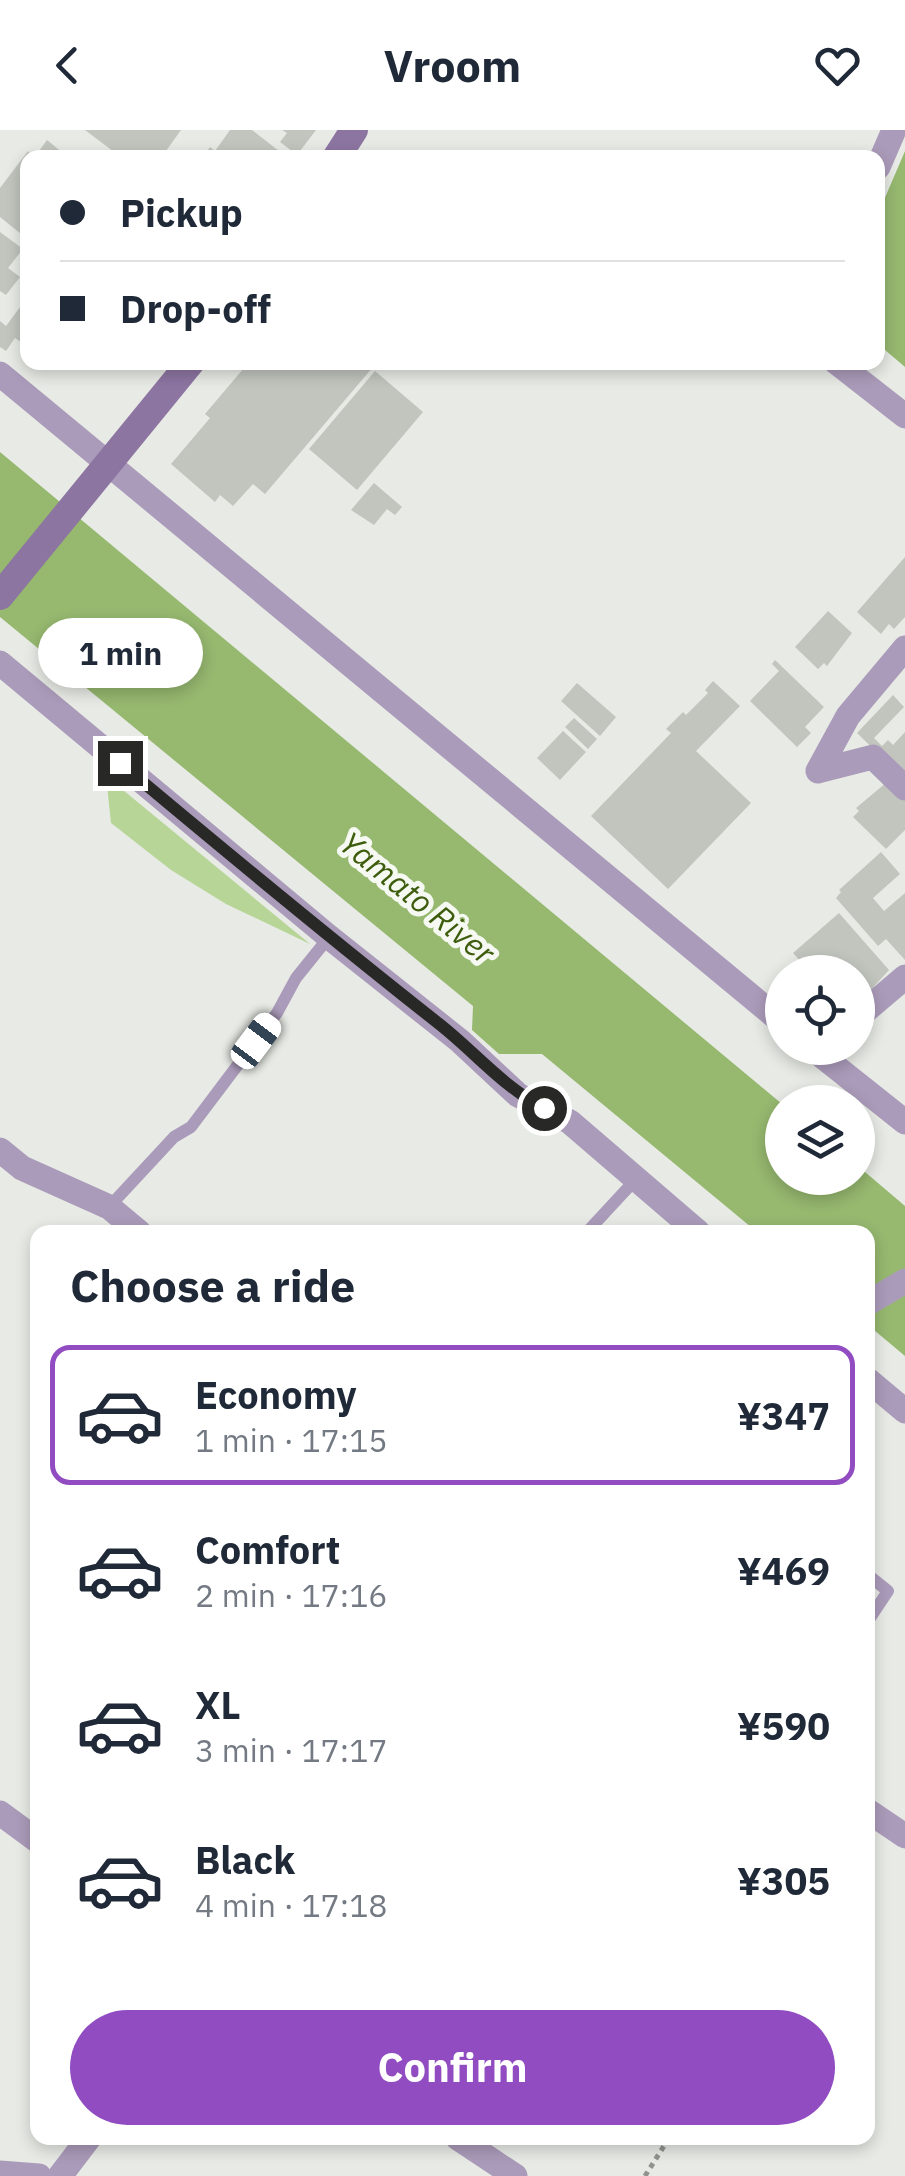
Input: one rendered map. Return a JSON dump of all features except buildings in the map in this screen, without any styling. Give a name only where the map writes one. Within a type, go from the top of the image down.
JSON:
[{"type":"main road","points":[[0,596],[184,370]]},
{"type":"street","points":[[846,370],[905,416]]},
{"type":"street","points":[[0,374],[105,466],[765,1008]]},
{"type":"street","points":[[905,648],[848,716],[818,770],[874,757],[905,788]]},
{"type":"street","points":[[0,664],[329,937],[460,1040],[518,1095],[570,1122],[690,1225]]},
{"type":"street","points":[[875,1003],[905,977]]},
{"type":"street","points":[[836,1065],[905,1122]]},
{"type":"street","points":[[0,1150],[22,1168],[108,1206],[131,1225]]},
{"type":"street","points":[[875,1299],[905,1281]]},
{"type":"street","points":[[875,1386],[905,1411]]},
{"type":"street","points":[[0,1813],[30,1835]]},
{"type":"street","points":[[875,1816],[905,1836]]},
{"type":"street","points":[[60,2176],[84,2145]]},
{"type":"street","points":[[468,2145],[515,2176]]},
{"type":"street","points":[[0,2173],[40,2176]]},
{"type":"lane","points":[[108,1206],[174,1137],[191,1127],[278,1013],[296,978],[329,937]]},
{"type":"lane","points":[[594,1225],[637,1178]]},
{"type":"lane","points":[[875,1581],[888,1591],[875,1611]]},
{"type":"path","points":[[644,2176],[664,2145]]},
{"type":"shaded area","points":[[106,776],[310,944],[226,904],[171,870],[111,823]]},
{"type":"water","points":[[905,151],[905,367],[885,350],[885,198]]},
{"type":"water","name":"Yamato River","points":[[0,452],[765,1090],[765,1195],[875,1195],[875,1180],[905,1206],[905,1356],[875,1331],[875,1225],[749,1225],[542,1054],[499,1054],[472,1030],[473,1006],[0,617]]},
{"type":"route","points":[[120,763],[460,1040],[518,1095],[544,1108]]}]
